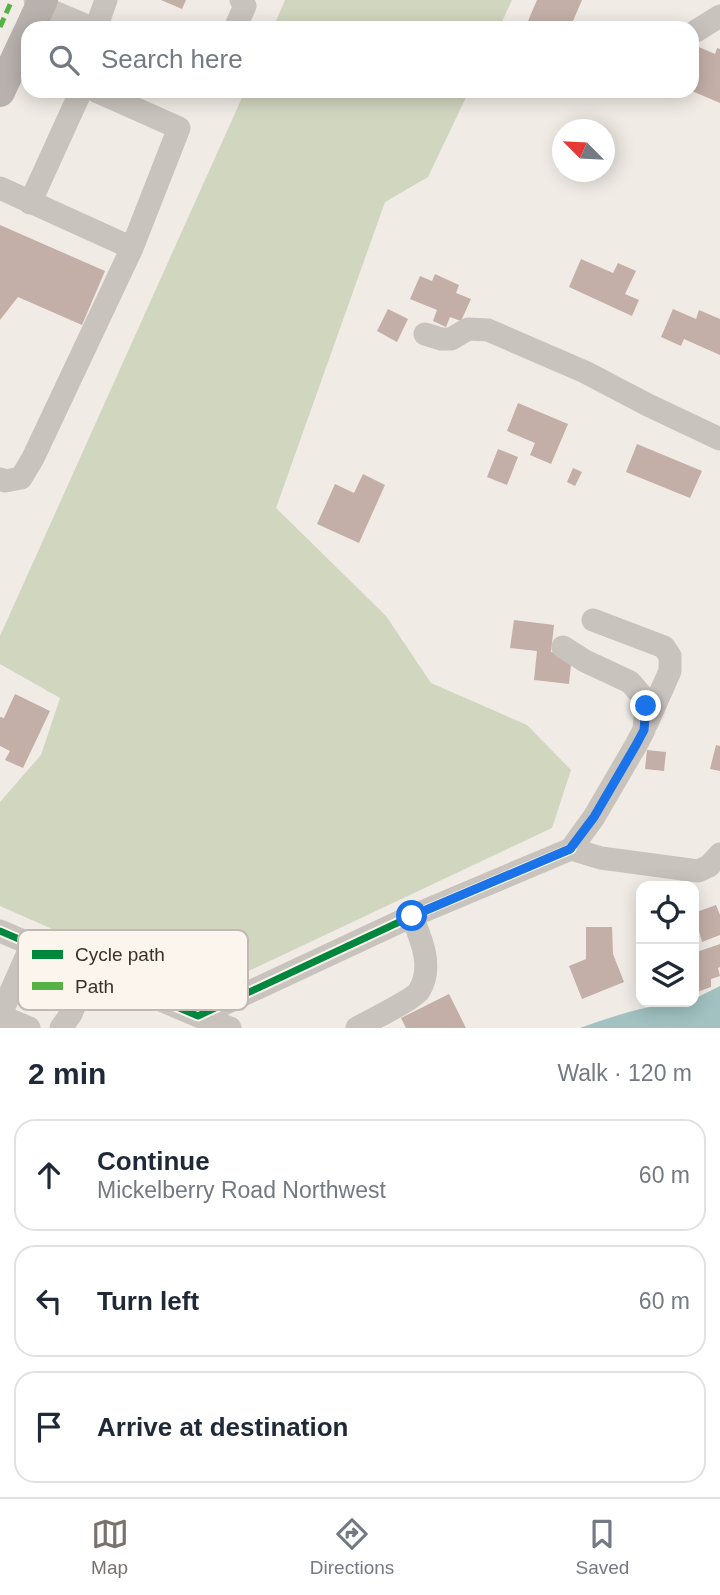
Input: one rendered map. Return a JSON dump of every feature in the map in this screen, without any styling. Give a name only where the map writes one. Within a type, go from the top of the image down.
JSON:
[{"type":"main road","points":[[1,87],[21,43]]},
{"type":"street","points":[[97,21],[106,0]]},
{"type":"street","points":[[238,21],[245,6],[242,0]]},
{"type":"street","points":[[35,13],[66,21]]},
{"type":"street","points":[[699,29],[720,16]]},
{"type":"street","points":[[30,203],[78,98]]},
{"type":"street","points":[[0,479],[5,481],[21,478],[27,468],[132,248],[179,128],[112,98]]},
{"type":"street","points":[[0,188],[132,248]]},
{"type":"street","points":[[425,334],[451,339],[468,328],[488,330],[584,372],[720,439]]},
{"type":"street","points":[[248,993],[412,916],[570,849],[594,817],[644,730],[670,671],[670,656],[664,648],[593,620]]},
{"type":"street","points":[[563,647],[636,687],[646,706],[644,730]]},
{"type":"street","points":[[570,849],[601,858],[698,870],[709,866],[720,854]]},
{"type":"street","points":[[357,1028],[418,993],[426,972],[423,944],[412,916]]},
{"type":"street","points":[[0,931],[18,938]]},
{"type":"street","points":[[18,976],[0,1016],[29,1028]]},
{"type":"street","points":[[61,1028],[73,1010]]},
{"type":"street","points":[[184,1010],[230,1028]]},
{"type":"street","points":[[198,1016],[211,1010]]},
{"type":"green space","points":[[285,0],[512,0],[502,21],[276,21]]},
{"type":"green space","points":[[242,98],[466,98],[428,177],[385,202],[276,508],[386,616],[431,683],[527,725],[571,770],[552,828],[248,971],[248,930],[55,930],[0,906],[0,802],[41,755],[60,698],[0,664],[0,636]]},
{"type":"water","points":[[720,986],[720,1028],[580,1028],[650,1007],[699,1007],[699,996]]},
{"type":"building","points":[[161,0],[186,0],[182,9]]},
{"type":"building","points":[[537,0],[582,0],[573,21],[528,21]]},
{"type":"building","points":[[699,47],[715,54],[717,48],[720,49],[720,103],[699,94]]},
{"type":"building","points":[[0,225],[105,271],[82,325],[18,297],[0,320]]},
{"type":"building","points":[[581,259],[613,273],[618,263],[636,271],[625,294],[639,300],[632,316],[569,287]]},
{"type":"building","points":[[435,274],[459,285],[456,293],[471,299],[461,321],[450,317],[446,327],[433,321],[437,310],[410,299],[420,276],[432,281]]},
{"type":"building","points":[[388,309],[408,319],[397,342],[377,331]]},
{"type":"building","points":[[673,309],[696,319],[699,310],[720,319],[720,355],[684,339],[681,346],[661,337]]},
{"type":"building","points":[[518,403],[568,424],[551,464],[530,455],[535,443],[507,431]]},
{"type":"building","points":[[637,444],[702,471],[690,498],[626,472]]},
{"type":"building","points":[[498,449],[518,457],[507,485],[487,477]]},
{"type":"building","points":[[573,468],[582,472],[575,486],[567,482]]},
{"type":"building","points":[[363,474],[385,485],[359,543],[317,524],[335,484],[354,493]]},
{"type":"building","points":[[514,620],[554,625],[551,652],[572,655],[569,684],[534,680],[537,651],[510,648]]},
{"type":"building","points":[[15,694],[50,711],[23,768],[5,760],[10,751],[0,746],[0,717],[4,718]]},
{"type":"building","points":[[716,745],[720,746],[720,771],[710,769]]},
{"type":"building","points":[[647,750],[666,752],[664,771],[645,769]]},
{"type":"building","points":[[716,905],[720,915],[720,935],[702,942],[699,911]]},
{"type":"building","points":[[586,927],[612,927],[613,954],[624,982],[582,999],[569,966],[586,959]]},
{"type":"building","points":[[720,944],[720,976],[711,979],[711,987],[699,991],[699,951]]},
{"type":"building","points":[[449,994],[466,1028],[406,1028],[401,1018]]},
{"type":"marked path","points":[[0,27],[12,0]]},
{"type":"cycle path","points":[[248,993],[412,916],[571,849]]},
{"type":"cycle path","points":[[0,931],[18,939]]},
{"type":"cycle path","points":[[184,1010],[198,1016],[211,1010]]},
{"type":"route","points":[[412,916],[570,849],[594,817],[644,730],[646,706]]}]
